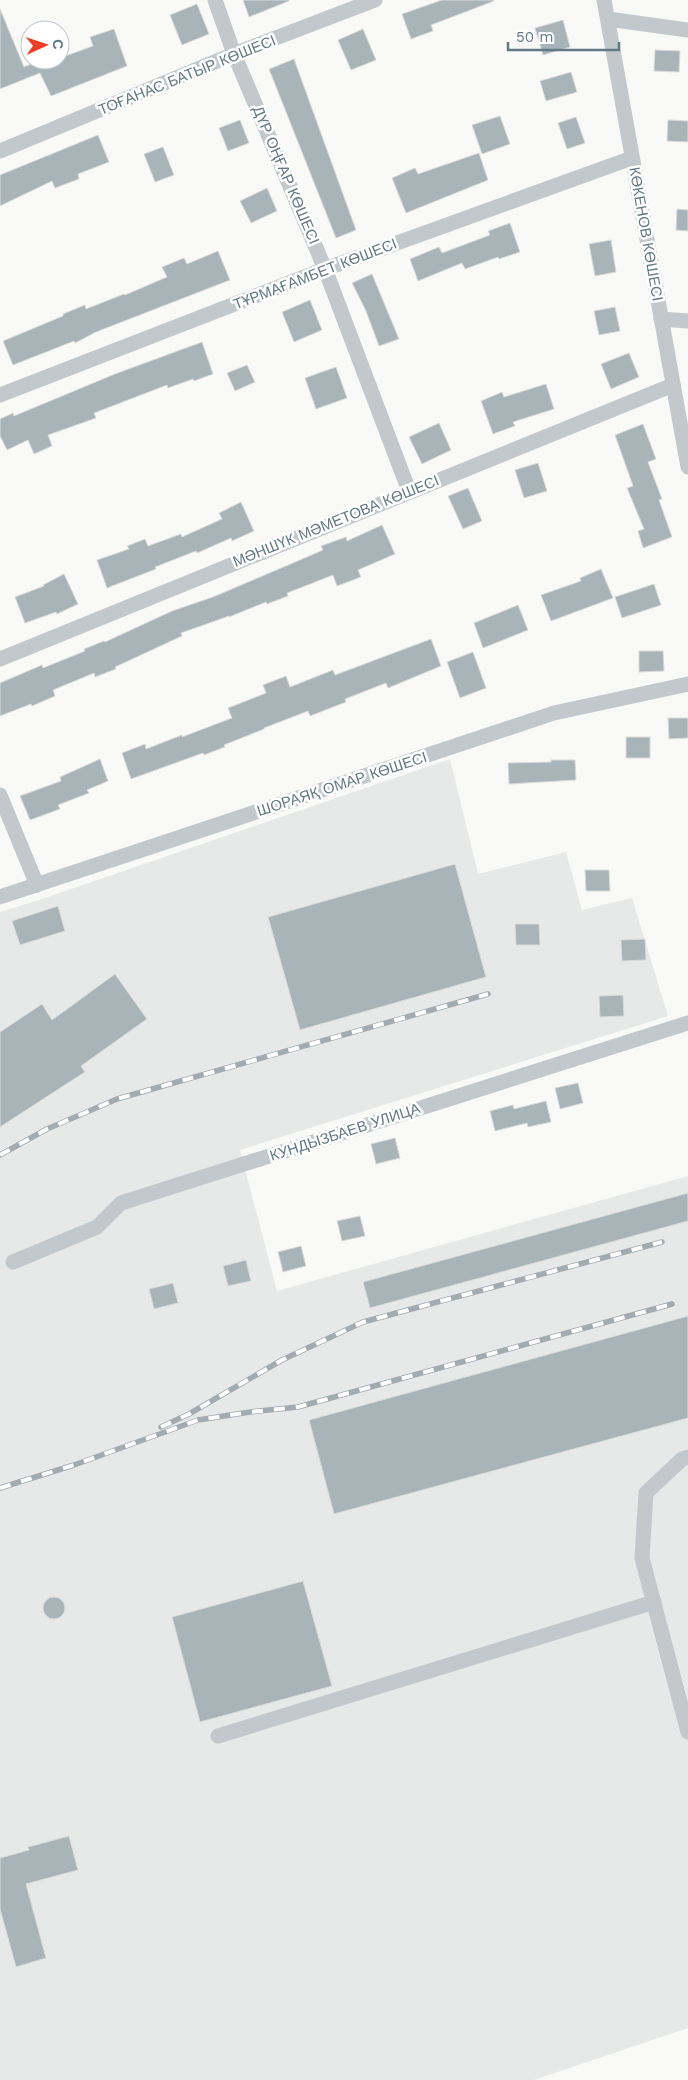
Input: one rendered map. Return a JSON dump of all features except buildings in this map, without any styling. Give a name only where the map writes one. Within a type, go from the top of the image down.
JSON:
[{"type":"street","name":"ДҮР ОҢҒАР КӨШЕСІ","points":[[215,0],[234,54],[325,269],[409,491]]},
{"type":"street","name":"ТОҒАНАС БАТЫР КӨШЕСІ","points":[[0,151],[234,54],[375,0]]},
{"type":"street","name":"КӨКЕНОВ КӨШЕСІ","points":[[604,0],[688,467]]},
{"type":"street","points":[[608,19],[688,30]]},
{"type":"street","name":"ТҰРМАҒАМБЕТ КӨШЕСІ","points":[[0,395],[325,269],[632,158]]},
{"type":"street","points":[[661,319],[688,321]]},
{"type":"street","name":"МӘНШҮК МӘМЕТОВА КӨШЕСІ","points":[[0,659],[409,491],[673,386]]},
{"type":"street","name":"ШОРАЯҚ ОМАР КӨШЕСІ","points":[[0,897],[554,713],[688,684]]},
{"type":"street","points":[[0,795],[37,886]]},
{"type":"street","name":"КУНДЫЗБАЕВ УЛИЦА","points":[[13,1262],[97,1226],[122,1203],[688,1023]]},
{"type":"street","points":[[688,1457],[682,1459],[646,1493],[642,1558],[688,1732]]},
{"type":"street","points":[[218,1736],[654,1602]]},
{"type":"shaded area","points":[[450,759],[478,874],[566,852],[582,910],[632,898],[668,1016],[240,1150],[277,1291],[688,1176],[688,2028],[534,2080],[0,2080],[0,912]]},
{"type":"railway","points":[[0,1155],[47,1129],[117,1099],[488,994]]},
{"type":"railway","points":[[161,1427],[189,1414],[282,1360],[363,1322],[662,1242]]},
{"type":"railway","points":[[0,1488],[74,1465],[198,1420],[298,1407],[672,1304]]}]
